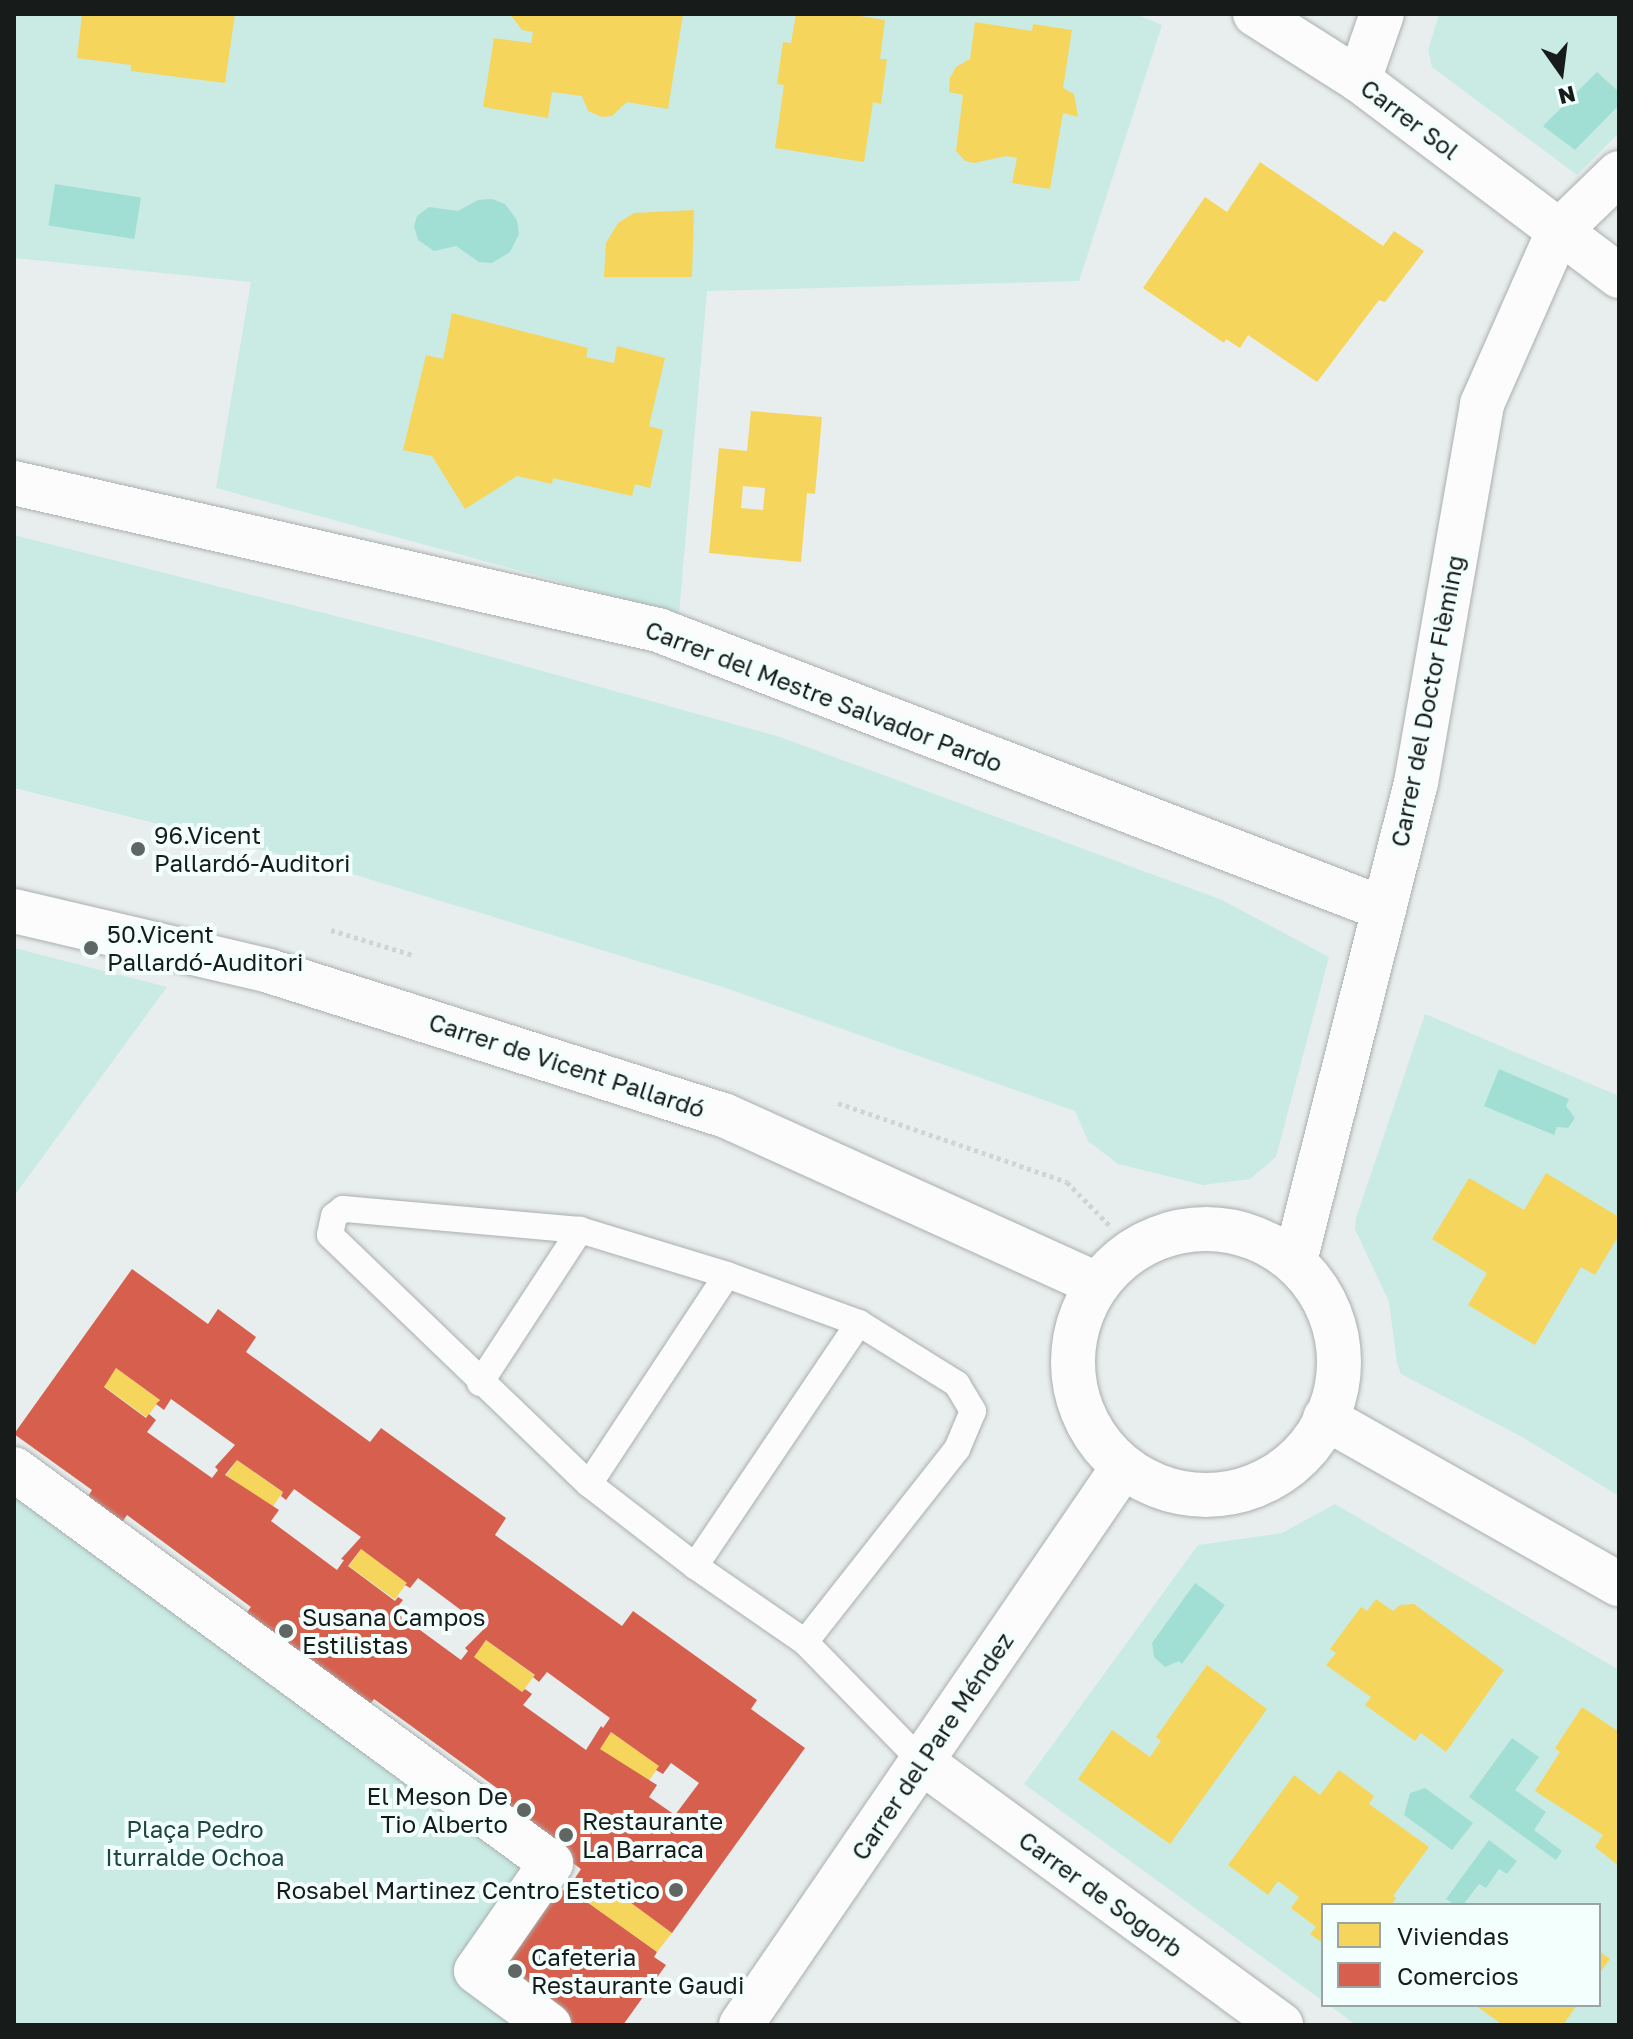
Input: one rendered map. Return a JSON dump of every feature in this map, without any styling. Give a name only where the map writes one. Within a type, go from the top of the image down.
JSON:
[{"type":"street","name":"Carrer Sol","points":[[1255,14],[1359,80],[1619,276]]},
{"type":"street","points":[[1359,80],[1382,14]]},
{"type":"street","name":"Carrer del Doctor Flèming","points":[[1295,1261],[1416,783],[1482,404],[1558,232],[1619,173]]},
{"type":"street","name":"Carrer del Mestre Salvador Pardo","points":[[14,483],[658,630],[1384,909]]},
{"type":"street","name":"Carrer de Vicent Pallardó","points":[[14,911],[269,971],[724,1115],[1097,1284]]},
{"type":"street","points":[[1227,1229],[1271,1245],[1295,1261],[1331,1310],[1338,1334],[1339,1381],[1317,1437],[1280,1474],[1238,1492],[1211,1496],[1165,1490],[1123,1467],[1084,1418],[1072,1373],[1077,1326],[1097,1284],[1119,1260],[1160,1236],[1227,1229]]},
{"type":"street","points":[[1325,1418],[1619,1584]]},
{"type":"street","name":"Carrer del Pare Méndez","points":[[741,2025],[1123,1467]]},
{"type":"street","points":[[14,1469],[551,1863],[476,1971],[549,2025]]},
{"type":"street","name":"Carrer de Sogorb","points":[[922,1762],[1281,2025]]},
{"type":"lane","points":[[805,1642],[957,1449],[973,1411],[957,1384],[859,1323],[727,1275],[580,1230],[343,1209],[334,1216],[330,1235],[480,1383],[589,1484],[695,1566],[805,1642],[922,1762]]},
{"type":"lane","points":[[480,1383],[580,1230]]},
{"type":"lane","points":[[589,1484],[727,1275]]},
{"type":"lane","points":[[695,1566],[859,1323]]},
{"type":"path","points":[[1067,1182],[1134,1251]]},
{"type":"green space","points":[[14,14],[1136,14],[1162,25],[1079,281],[707,291],[679,614],[216,488],[251,282],[14,258]]},
{"type":"green space","points":[[1439,14],[1619,14],[1619,133],[1577,175],[1432,67],[1428,50]]},
{"type":"green space","points":[[14,535],[427,639],[780,737],[1222,900],[1329,957],[1276,1157],[1250,1179],[1203,1185],[1118,1164],[1088,1141],[1075,1111],[723,987],[326,866],[14,788]]},
{"type":"green space","points":[[14,948],[167,987],[14,1196]]},
{"type":"green space","points":[[1425,1014],[1619,1096],[1619,1496],[1524,1438],[1401,1374],[1389,1302],[1355,1229],[1356,1218]]},
{"type":"green space","name":"Plaça Pedro Iturralde Ochoa","points":[[14,1485],[530,1865],[534,2025],[14,2025]]},
{"type":"green space","points":[[1335,1504],[1619,1670],[1619,2025],[1356,2025],[1332,2007],[1601,2007],[1601,1903],[1321,1903],[1321,2000],[1024,1784],[1198,1545],[1282,1533]]},
{"type":"shaded area","points":[[1597,72],[1619,92],[1619,105],[1575,150],[1543,126]]},
{"type":"shaded area","points":[[55,184],[141,198],[134,239],[48,225]]},
{"type":"shaded area","points":[[492,199],[505,204],[517,220],[519,234],[510,252],[492,263],[479,262],[456,246],[434,251],[418,240],[414,226],[417,216],[429,207],[458,211],[478,200]]},
{"type":"shaded area","points":[[1499,1069],[1569,1099],[1566,1106],[1575,1118],[1568,1128],[1557,1127],[1554,1135],[1484,1106]]},
{"type":"shaded area","points":[[1195,1583],[1225,1605],[1182,1664],[1179,1661],[1165,1667],[1154,1657],[1152,1643]]},
{"type":"shaded area","points":[[1512,1738],[1539,1757],[1515,1790],[1546,1812],[1534,1830],[1562,1851],[1556,1860],[1469,1797]]},
{"type":"shaded area","points":[[1425,1788],[1473,1823],[1452,1850],[1404,1815],[1410,1793]]},
{"type":"shaded area","points":[[1489,1840],[1517,1861],[1507,1874],[1499,1869],[1486,1888],[1479,1884],[1465,1903],[1452,1903],[1446,1899]]},
{"type":"building: Viviendas","points":[[82,14],[235,14],[225,83],[131,71],[131,65],[77,58]]},
{"type":"building: Viviendas","points":[[510,14],[683,14],[668,109],[627,102],[612,116],[602,117],[588,111],[582,96],[552,92],[548,118],[483,107],[494,38],[531,43],[533,32],[522,30]]},
{"type":"building: Viviendas","points":[[796,14],[848,14],[885,20],[880,59],[887,59],[881,104],[873,102],[864,162],[775,148],[784,85],[777,84],[783,42],[791,43]]},
{"type":"building: Viviendas","points":[[975,22],[1032,31],[1033,24],[1072,30],[1063,88],[1074,94],[1078,117],[1063,113],[1050,189],[1012,183],[1017,158],[1006,156],[974,163],[965,161],[956,151],[963,95],[949,92],[950,78],[956,67],[970,59]]},
{"type":"building: Viviendas","points":[[1260,162],[1383,246],[1394,231],[1424,251],[1385,302],[1379,300],[1317,382],[1248,335],[1240,348],[1226,339],[1224,343],[1143,288],[1205,197],[1227,212]]},
{"type":"building: Viviendas","points":[[694,210],[692,277],[604,277],[606,243],[618,223],[634,213]]},
{"type":"building: Viviendas","points":[[452,313],[588,348],[586,357],[614,363],[617,346],[665,358],[649,426],[663,430],[650,488],[635,484],[632,496],[553,478],[552,484],[517,476],[465,509],[432,456],[403,450],[426,355],[443,359]]},
{"type":"building: Viviendas","points":[[751,411],[822,417],[815,494],[807,493],[801,562],[709,553],[719,448],[747,451]],"holes":[[[743,486],[765,488],[763,510],[741,508]]]},
{"type":"building: Viviendas","points":[[1546,1173],[1619,1217],[1619,1235],[1595,1275],[1581,1267],[1535,1345],[1468,1305],[1487,1273],[1432,1239],[1469,1178],[1524,1210]]},
{"type":"building: Viviendas","points":[[116,1368],[160,1400],[147,1418],[103,1386]]},
{"type":"building: Viviendas","points":[[237,1460],[283,1492],[272,1508],[226,1476]]},
{"type":"building: Viviendas","points":[[361,1549],[407,1583],[395,1599],[349,1566]]},
{"type":"building: Viviendas","points":[[1376,1599],[1393,1611],[1400,1605],[1414,1604],[1504,1670],[1446,1752],[1421,1733],[1415,1741],[1365,1705],[1371,1697],[1326,1665],[1336,1653],[1330,1649],[1361,1607],[1367,1611]]},
{"type":"building: Viviendas","points":[[486,1640],[535,1675],[522,1692],[474,1657]]},
{"type":"building: Viviendas","points":[[1207,1665],[1267,1709],[1170,1844],[1078,1779],[1112,1730],[1150,1757],[1161,1741],[1156,1737]]},
{"type":"building: Viviendas","points":[[1582,1707],[1619,1732],[1619,1866],[1595,1847],[1603,1835],[1535,1791],[1560,1752],[1555,1748]]},
{"type":"building: Viviendas","points":[[611,1732],[659,1766],[648,1782],[600,1748]]},
{"type":"building: Viviendas","points":[[1339,1770],[1374,1796],[1369,1804],[1429,1847],[1393,1896],[1396,1898],[1392,1903],[1321,1903],[1321,1942],[1310,1934],[1316,1927],[1291,1908],[1299,1897],[1278,1881],[1268,1895],[1228,1865],[1294,1775],[1320,1795]]},
{"type":"building: Viviendas","points":[[586,1883],[602,1894],[608,1886],[672,1933],[657,1952],[577,1895]]},
{"type":"building: Viviendas","points":[[1601,1952],[1610,1959],[1601,1971]]},
{"type":"building: Viviendas","points":[[1478,2007],[1576,2007],[1563,2025],[1503,2025]]},
{"type":"building: Comercios","points":[[132,1269],[208,1324],[218,1309],[256,1337],[246,1352],[370,1442],[381,1428],[506,1518],[495,1535],[622,1626],[633,1611],[757,1700],[751,1709],[805,1748],[672,1933],[608,1886],[602,1894],[586,1883],[577,1895],[657,1952],[654,1957],[666,1965],[623,2025],[564,2025],[491,1972],[555,1885],[566,1892],[581,1869],[492,1803],[501,1791],[374,1699],[365,1711],[241,1620],[251,1607],[127,1515],[117,1530],[82,1506],[92,1490],[14,1434]],"holes":[[[116,1368],[160,1400],[156,1404],[164,1410],[171,1399],[235,1445],[215,1467],[218,1470],[212,1478],[147,1432],[156,1420],[149,1414],[146,1418],[104,1387]],[[237,1460],[283,1492],[281,1496],[286,1500],[294,1489],[361,1537],[341,1559],[344,1560],[337,1570],[271,1521],[279,1510],[225,1475]],[[361,1549],[407,1583],[405,1585],[410,1588],[418,1578],[485,1628],[465,1648],[468,1651],[461,1660],[394,1611],[403,1600],[398,1597],[395,1601],[348,1566]],[[486,1640],[535,1675],[533,1677],[539,1682],[547,1672],[610,1718],[586,1750],[523,1705],[532,1694],[525,1689],[522,1692],[474,1657]],[[611,1732],[659,1766],[656,1770],[663,1774],[671,1763],[699,1783],[675,1815],[649,1797],[657,1785],[600,1749]]]},
{"type":"place","name":"96.Vicent Pallardó-Auditori","points":[[138,849]]},
{"type":"place","name":"50.Vicent Pallardó-Auditori","points":[[91,948]]},
{"type":"place","name":"Susana Campos Estilistas","points":[[286,1631]]},
{"type":"place","name":"El Meson De Tio Alberto","points":[[524,1810]]},
{"type":"place","name":"Restaurante La Barraca","points":[[566,1835]]},
{"type":"place","name":"Rosabel Martinez Centro Estetico","points":[[676,1890]]},
{"type":"place","name":"Cafeteria Restaurante Gaudi","points":[[515,1971]]}]
